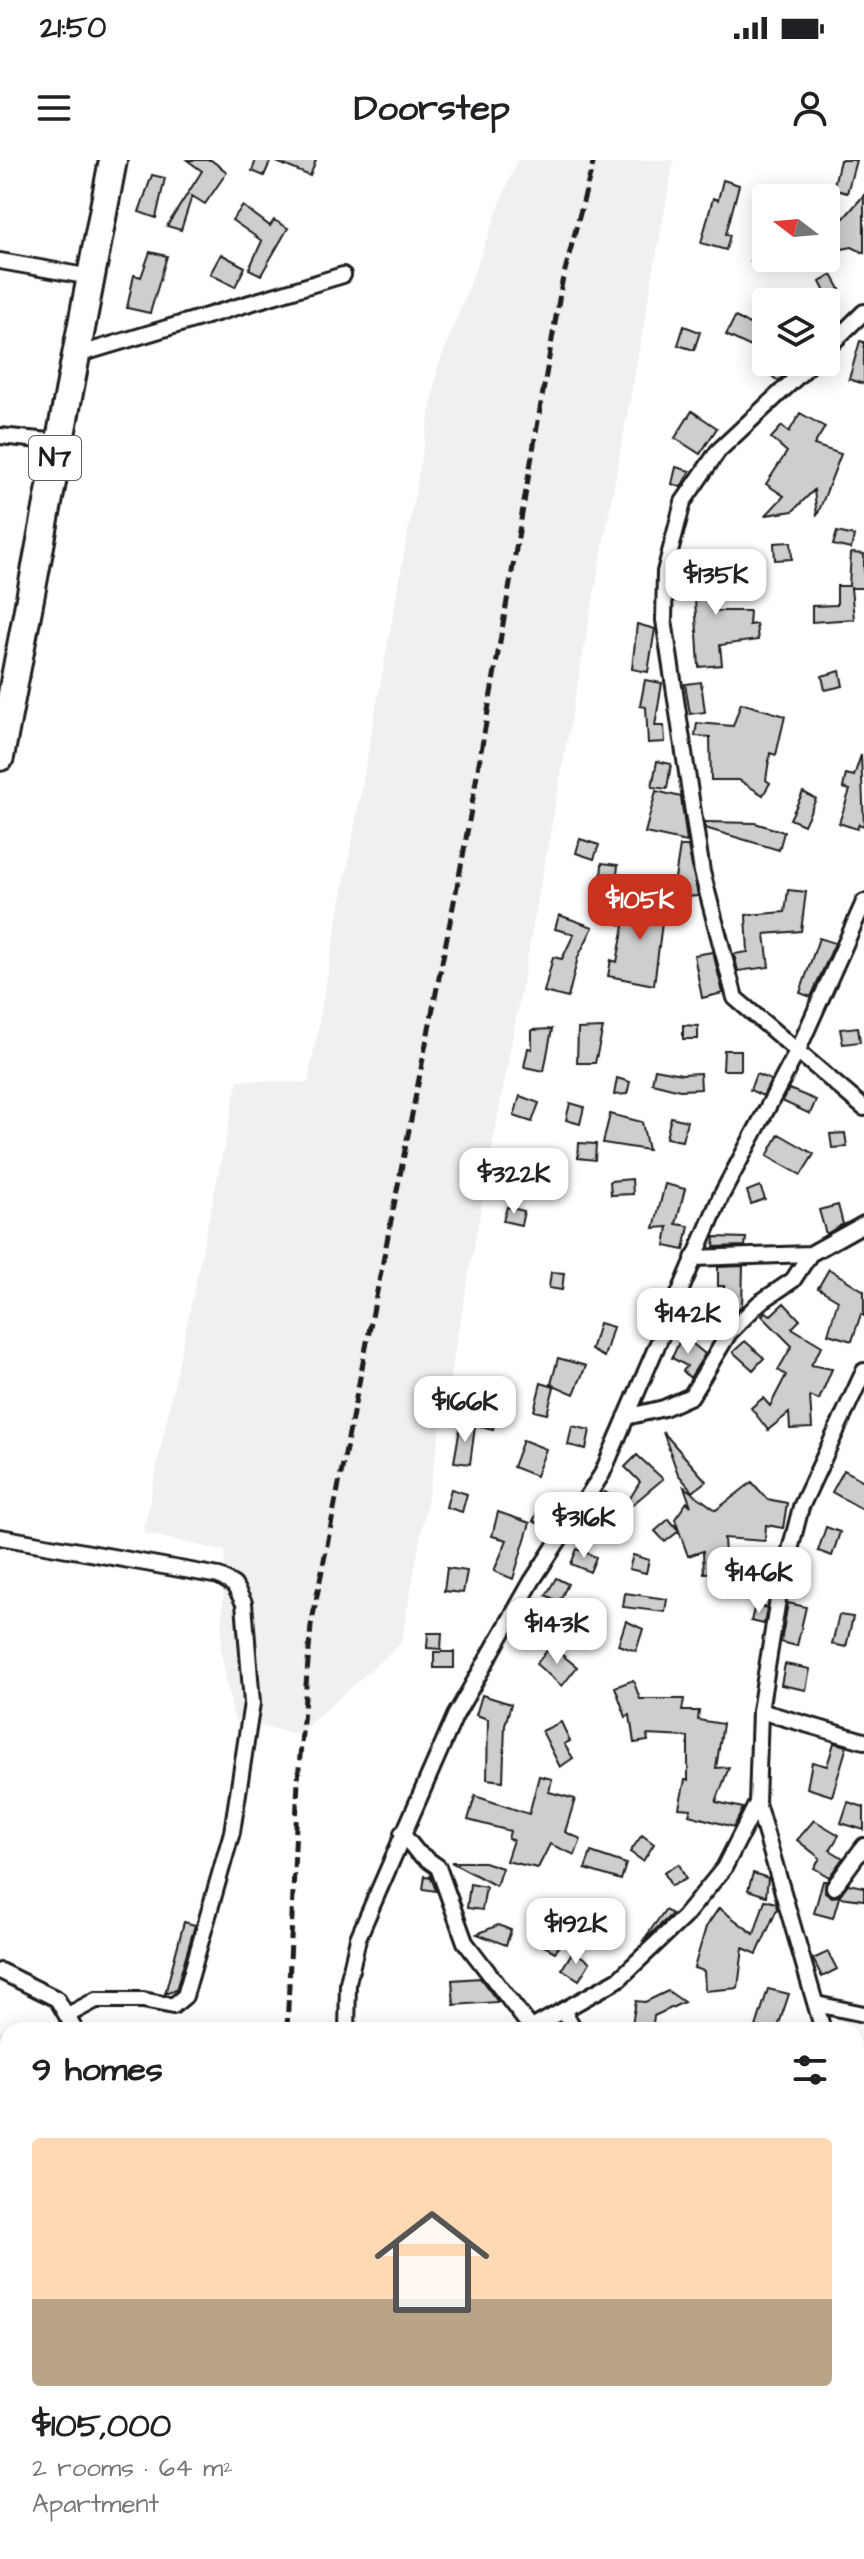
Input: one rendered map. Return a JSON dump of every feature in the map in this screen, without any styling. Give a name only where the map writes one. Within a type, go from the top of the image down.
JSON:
[{"type":"highway","name":"N7","points":[[0,757],[113,160]]},
{"type":"street","points":[[0,261],[91,277]]},
{"type":"street","points":[[77,355],[343,275]]},
{"type":"street","points":[[840,335],[864,312]]},
{"type":"street","points":[[798,376],[718,451],[683,502],[665,572],[664,620],[702,872],[730,987],[743,1007],[864,1108]]},
{"type":"street","points":[[0,436],[59,442]]},
{"type":"street","points":[[347,2022],[348,1983],[358,1938],[455,1716],[532,1581],[602,1474],[721,1196],[798,1050],[864,902]]},
{"type":"street","points":[[693,1258],[810,1254],[864,1224]]},
{"type":"street","points":[[626,1417],[664,1408],[691,1396],[729,1333],[759,1303],[793,1280],[810,1254]]},
{"type":"street","points":[[821,2022],[757,1803],[760,1711],[779,1593],[801,1507],[864,1371]]},
{"type":"street","points":[[0,1537],[219,1576],[234,1585],[244,1603],[252,1703],[232,1832],[185,1996],[173,2006],[143,2000],[96,2000],[68,2015]]},
{"type":"street","points":[[760,1711],[864,1741]]},
{"type":"street","points":[[542,2022],[619,1979],[684,1917],[724,1868],[757,1803]]},
{"type":"street","points":[[402,1833],[417,1852],[438,1867],[465,1942],[524,2022]]},
{"type":"street","points":[[834,1887],[864,1846]]},
{"type":"street","points":[[0,1971],[57,1999],[71,2022]]},
{"type":"street","points":[[816,2004],[864,2014]]},
{"type":"street","points":[[563,2011],[570,2022]]},
{"type":"shaded area","points":[[517,160],[674,160],[401,1643],[298,1734],[234,1720],[221,1653],[225,1551],[143,1533],[238,1080],[308,1083],[438,367]]},
{"type":"building","points":[[187,160],[211,160],[227,172],[205,204],[192,196],[181,230],[167,226],[202,171]]},
{"type":"building","points":[[256,160],[271,160],[264,176],[252,171]]},
{"type":"building","points":[[272,160],[316,160],[310,176]]},
{"type":"building","points":[[840,160],[856,160],[847,193],[840,191],[840,184],[834,184]]},
{"type":"building","points":[[152,175],[165,178],[156,218],[139,212]]},
{"type":"building","points":[[723,180],[739,185],[726,234],[730,235],[726,250],[701,243],[713,198],[718,200]]},
{"type":"building","points":[[864,195],[864,253],[852,247],[842,249],[840,219]]},
{"type":"building","points":[[243,206],[270,226],[274,220],[288,228],[261,275],[249,269],[262,241],[232,220]]},
{"type":"building","points":[[150,252],[167,256],[150,313],[127,308],[134,275],[141,277]]},
{"type":"building","points":[[221,254],[245,267],[235,287],[210,274]]},
{"type":"building","points":[[832,275],[839,288],[823,288],[820,282]]},
{"type":"building","points":[[735,317],[752,325],[752,345],[751,347],[726,335]]},
{"type":"building","points":[[684,326],[700,332],[694,350],[678,345]]},
{"type":"building","points":[[860,341],[864,342],[864,384],[849,379]]},
{"type":"building","points":[[692,411],[717,428],[700,454],[675,438]]},
{"type":"building","points":[[800,413],[825,427],[814,445],[841,454],[817,516],[814,490],[793,511],[766,515],[784,496],[766,484],[787,452],[771,438],[782,426],[789,432]]},
{"type":"building","points":[[676,467],[690,471],[681,487],[672,484]]},
{"type":"building","points":[[837,532],[854,536],[851,549],[833,545]]},
{"type":"building","points":[[791,542],[792,559],[775,560],[774,543]]},
{"type":"building","points":[[851,553],[864,554],[864,588],[851,588],[854,619],[812,622],[812,606],[837,605],[837,586],[849,586]]},
{"type":"building","points":[[693,559],[720,565],[713,611],[750,611],[749,625],[756,624],[758,640],[720,645],[722,665],[699,667],[694,582],[688,580]]},
{"type":"building","points":[[637,624],[655,629],[648,672],[632,669]]},
{"type":"building","points":[[840,671],[843,686],[825,690],[822,676]]},
{"type":"building","points":[[645,680],[662,683],[655,726],[664,726],[665,742],[648,743],[646,707],[640,706]]},
{"type":"building","points":[[701,682],[705,712],[690,714],[685,684]]},
{"type":"building","points":[[741,703],[785,716],[776,755],[770,753],[766,780],[770,783],[763,795],[739,780],[711,780],[710,737],[695,736],[697,723],[733,726]]},
{"type":"building","points":[[861,755],[864,826],[859,824],[857,829],[839,823],[850,790],[843,788],[846,774],[854,776]]},
{"type":"building","points":[[657,761],[671,764],[667,789],[652,787]]},
{"type":"building","points":[[656,791],[681,797],[687,842],[645,833]]},
{"type":"building","points":[[803,792],[816,799],[804,825],[790,819]]},
{"type":"building","points":[[705,822],[755,823],[784,832],[779,850],[705,828]]},
{"type":"building","points":[[580,839],[599,845],[594,859],[576,853]]},
{"type":"building","points":[[680,846],[688,846],[698,896],[672,898]]},
{"type":"building","points":[[602,863],[618,865],[616,884],[601,882]]},
{"type":"building","points":[[650,885],[664,888],[657,922],[662,923],[654,985],[608,976],[611,960],[617,962],[624,926],[616,923],[621,910],[643,918]]},
{"type":"building","points":[[788,890],[806,892],[801,931],[765,934],[769,967],[738,971],[734,954],[748,952],[746,915],[785,912]]},
{"type":"building","points":[[559,915],[593,927],[578,957],[568,998],[544,992],[553,957],[562,959],[574,934],[555,929]]},
{"type":"building","points":[[819,938],[835,943],[811,997],[800,993]]},
{"type":"building","points":[[713,952],[723,993],[702,998],[694,955]]},
{"type":"building","points":[[683,1025],[698,1026],[698,1039],[683,1039]]},
{"type":"building","points":[[858,1027],[860,1042],[843,1044],[840,1029]]},
{"type":"building","points":[[603,1028],[595,1063],[577,1063],[578,1029]]},
{"type":"building","points":[[552,1029],[544,1071],[524,1067],[528,1048],[532,1049],[532,1030]]},
{"type":"building","points":[[724,1050],[741,1050],[741,1070],[723,1070]]},
{"type":"building","points":[[655,1069],[682,1074],[700,1073],[701,1089],[680,1090],[652,1083]]},
{"type":"building","points":[[756,1074],[771,1080],[763,1096],[750,1090]]},
{"type":"building","points":[[617,1078],[630,1082],[627,1094],[614,1095]]},
{"type":"building","points":[[789,1089],[816,1100],[810,1114],[782,1101]]},
{"type":"building","points":[[520,1096],[539,1103],[532,1122],[514,1116]]},
{"type":"building","points":[[570,1103],[584,1107],[580,1124],[566,1120]]},
{"type":"building","points":[[610,1114],[642,1122],[648,1150],[603,1143]]},
{"type":"building","points":[[671,1117],[687,1121],[682,1141],[666,1138]]},
{"type":"building","points":[[845,1133],[847,1147],[832,1148],[830,1134]]},
{"type":"building","points":[[779,1134],[814,1154],[801,1175],[767,1156]]},
{"type":"building","points":[[579,1143],[596,1144],[595,1160],[578,1158]]},
{"type":"building","points":[[632,1179],[633,1194],[611,1195],[610,1181]]},
{"type":"building","points":[[665,1184],[685,1189],[676,1224],[689,1226],[684,1250],[665,1246],[668,1227],[654,1228]]},
{"type":"building","points":[[760,1186],[765,1199],[751,1204],[747,1191]]},
{"type":"building","points":[[838,1205],[843,1224],[826,1234],[819,1210]]},
{"type":"building","points":[[507,1207],[524,1211],[521,1225],[503,1221]]},
{"type":"building","points":[[715,1237],[746,1238],[745,1246],[714,1247]]},
{"type":"building","points":[[743,1266],[742,1305],[734,1314],[724,1314],[724,1286],[718,1286],[718,1267]]},
{"type":"building","points":[[829,1269],[864,1291],[864,1316],[861,1314],[852,1341],[828,1334],[838,1300],[818,1288]]},
{"type":"building","points":[[551,1272],[564,1273],[562,1290],[549,1288]]},
{"type":"building","points":[[784,1303],[800,1320],[792,1328],[822,1346],[811,1365],[832,1369],[819,1400],[810,1396],[812,1428],[790,1429],[789,1413],[768,1430],[751,1408],[763,1398],[770,1406],[786,1375],[778,1370],[792,1346],[762,1316],[765,1312],[771,1315]]},
{"type":"building","points":[[599,1323],[613,1327],[604,1357],[591,1350]]},
{"type":"building","points":[[682,1335],[705,1354],[690,1378],[683,1371],[687,1366],[672,1358]]},
{"type":"building","points":[[745,1341],[764,1358],[753,1370],[733,1352]]},
{"type":"building","points":[[558,1358],[586,1366],[574,1394],[551,1384]]},
{"type":"building","points":[[541,1383],[554,1387],[547,1414],[534,1411]]},
{"type":"building","points":[[480,1402],[498,1407],[493,1429],[475,1425]]},
{"type":"building","points":[[461,1422],[475,1426],[470,1464],[454,1462]]},
{"type":"building","points":[[572,1426],[590,1430],[586,1449],[568,1445]]},
{"type":"building","points":[[663,1432],[706,1481],[693,1492],[678,1474]]},
{"type":"building","points":[[523,1440],[546,1449],[536,1476],[513,1467]]},
{"type":"building","points":[[637,1455],[663,1479],[626,1510],[624,1508],[640,1482],[625,1467]]},
{"type":"building","points":[[844,1470],[864,1481],[864,1510],[832,1492]]},
{"type":"building","points":[[752,1482],[767,1499],[787,1503],[783,1528],[766,1525],[765,1541],[724,1538],[726,1572],[704,1573],[703,1551],[688,1556],[675,1519],[687,1502],[691,1506],[684,1487],[716,1510]]},
{"type":"building","points":[[451,1489],[467,1494],[462,1512],[446,1507]]},
{"type":"building","points":[[605,1492],[617,1499],[610,1512],[598,1505]]},
{"type":"building","points":[[539,1509],[551,1515],[545,1527],[533,1521]]},
{"type":"building","points":[[498,1512],[530,1523],[513,1579],[494,1571],[507,1540],[492,1536]]},
{"type":"building","points":[[669,1519],[679,1531],[665,1542],[655,1531]]},
{"type":"building","points":[[826,1527],[840,1532],[832,1556],[818,1551]]},
{"type":"building","points":[[577,1549],[596,1557],[590,1572],[571,1564]]},
{"type":"building","points":[[633,1555],[649,1560],[646,1573],[629,1569]]},
{"type":"building","points":[[447,1568],[467,1571],[463,1593],[444,1591]]},
{"type":"building","points":[[556,1578],[568,1584],[559,1602],[546,1595]]},
{"type":"building","points":[[625,1593],[667,1599],[665,1612],[623,1607]]},
{"type":"building","points":[[788,1603],[806,1607],[797,1646],[781,1642]]},
{"type":"building","points":[[755,1605],[767,1608],[764,1624],[751,1621]]},
{"type":"building","points":[[839,1615],[853,1617],[846,1647],[832,1644]]},
{"type":"building","points":[[626,1621],[643,1629],[636,1651],[618,1645]]},
{"type":"building","points":[[428,1633],[442,1633],[441,1649],[427,1648]]},
{"type":"building","points":[[551,1646],[577,1667],[562,1686],[536,1664]]},
{"type":"building","points":[[434,1652],[454,1652],[454,1668],[434,1668]]},
{"type":"building","points":[[785,1664],[810,1669],[806,1690],[781,1685]]},
{"type":"building","points":[[633,1680],[640,1699],[684,1699],[682,1711],[699,1711],[698,1720],[723,1724],[716,1768],[729,1767],[716,1802],[743,1808],[734,1827],[689,1815],[691,1809],[679,1808],[685,1780],[688,1780],[688,1737],[647,1735],[648,1741],[634,1743],[630,1715],[626,1717],[615,1687]]},
{"type":"building","points":[[482,1695],[511,1704],[505,1725],[503,1781],[487,1779],[488,1719],[476,1715]]},
{"type":"building","points":[[561,1722],[570,1741],[564,1744],[573,1758],[560,1767],[542,1731]]},
{"type":"building","points":[[834,1743],[847,1746],[832,1796],[807,1788],[812,1762],[827,1766]]},
{"type":"building","points":[[539,1776],[552,1779],[549,1792],[575,1799],[565,1832],[581,1839],[575,1855],[550,1844],[538,1868],[506,1861],[513,1840],[508,1839],[510,1831],[468,1820],[475,1796],[529,1814]]},
{"type":"building","points":[[848,1802],[864,1807],[864,1830],[841,1823]]},
{"type":"building","points":[[814,1820],[839,1835],[830,1850],[843,1858],[829,1877],[814,1868],[820,1858],[797,1840]]},
{"type":"building","points":[[642,1835],[654,1844],[643,1861],[630,1852]]},
{"type":"building","points":[[591,1852],[626,1864],[621,1880],[585,1869]]},
{"type":"building","points":[[451,1862],[484,1862],[502,1868],[496,1886]]},
{"type":"building","points":[[679,1864],[686,1879],[671,1886],[664,1872]]},
{"type":"building","points":[[753,1873],[768,1878],[766,1896],[748,1890]]},
{"type":"building","points":[[425,1876],[431,1877],[436,1891],[423,1889]]},
{"type":"building","points":[[823,1881],[826,1881],[825,1892],[832,1897],[839,1896],[848,1884],[864,1887],[864,1900],[839,1897],[833,1918],[814,1913]]},
{"type":"building","points":[[470,1884],[486,1887],[482,1910],[467,1908]]},
{"type":"building","points":[[765,1900],[776,1903],[777,1909],[757,1954],[743,1948],[738,1988],[705,1991],[704,1971],[694,1968],[706,1927],[719,1908],[754,1934]]},
{"type":"building","points":[[665,1910],[672,1914],[642,1942]]},
{"type":"building","points":[[184,1922],[195,1925],[176,1990],[165,1994]]},
{"type":"building","points":[[498,1925],[511,1930],[506,1945],[477,1934]]},
{"type":"building","points":[[552,1932],[564,1939],[555,1952],[544,1946]]},
{"type":"building","points":[[573,1951],[590,1962],[579,1980],[562,1969]]},
{"type":"building","points":[[828,1952],[837,1969],[822,1977],[813,1959]]},
{"type":"building","points":[[480,1978],[498,2002],[454,2005],[452,1980]]},
{"type":"building","points":[[768,1989],[789,1994],[780,2022],[758,2022]]},
{"type":"building","points":[[668,1991],[684,2002],[654,2016],[653,2022],[632,2022],[636,2001],[645,2002]]},
{"type":"railway","points":[[287,2022],[298,1780],[311,1626],[463,856],[562,282],[594,160]]}]
